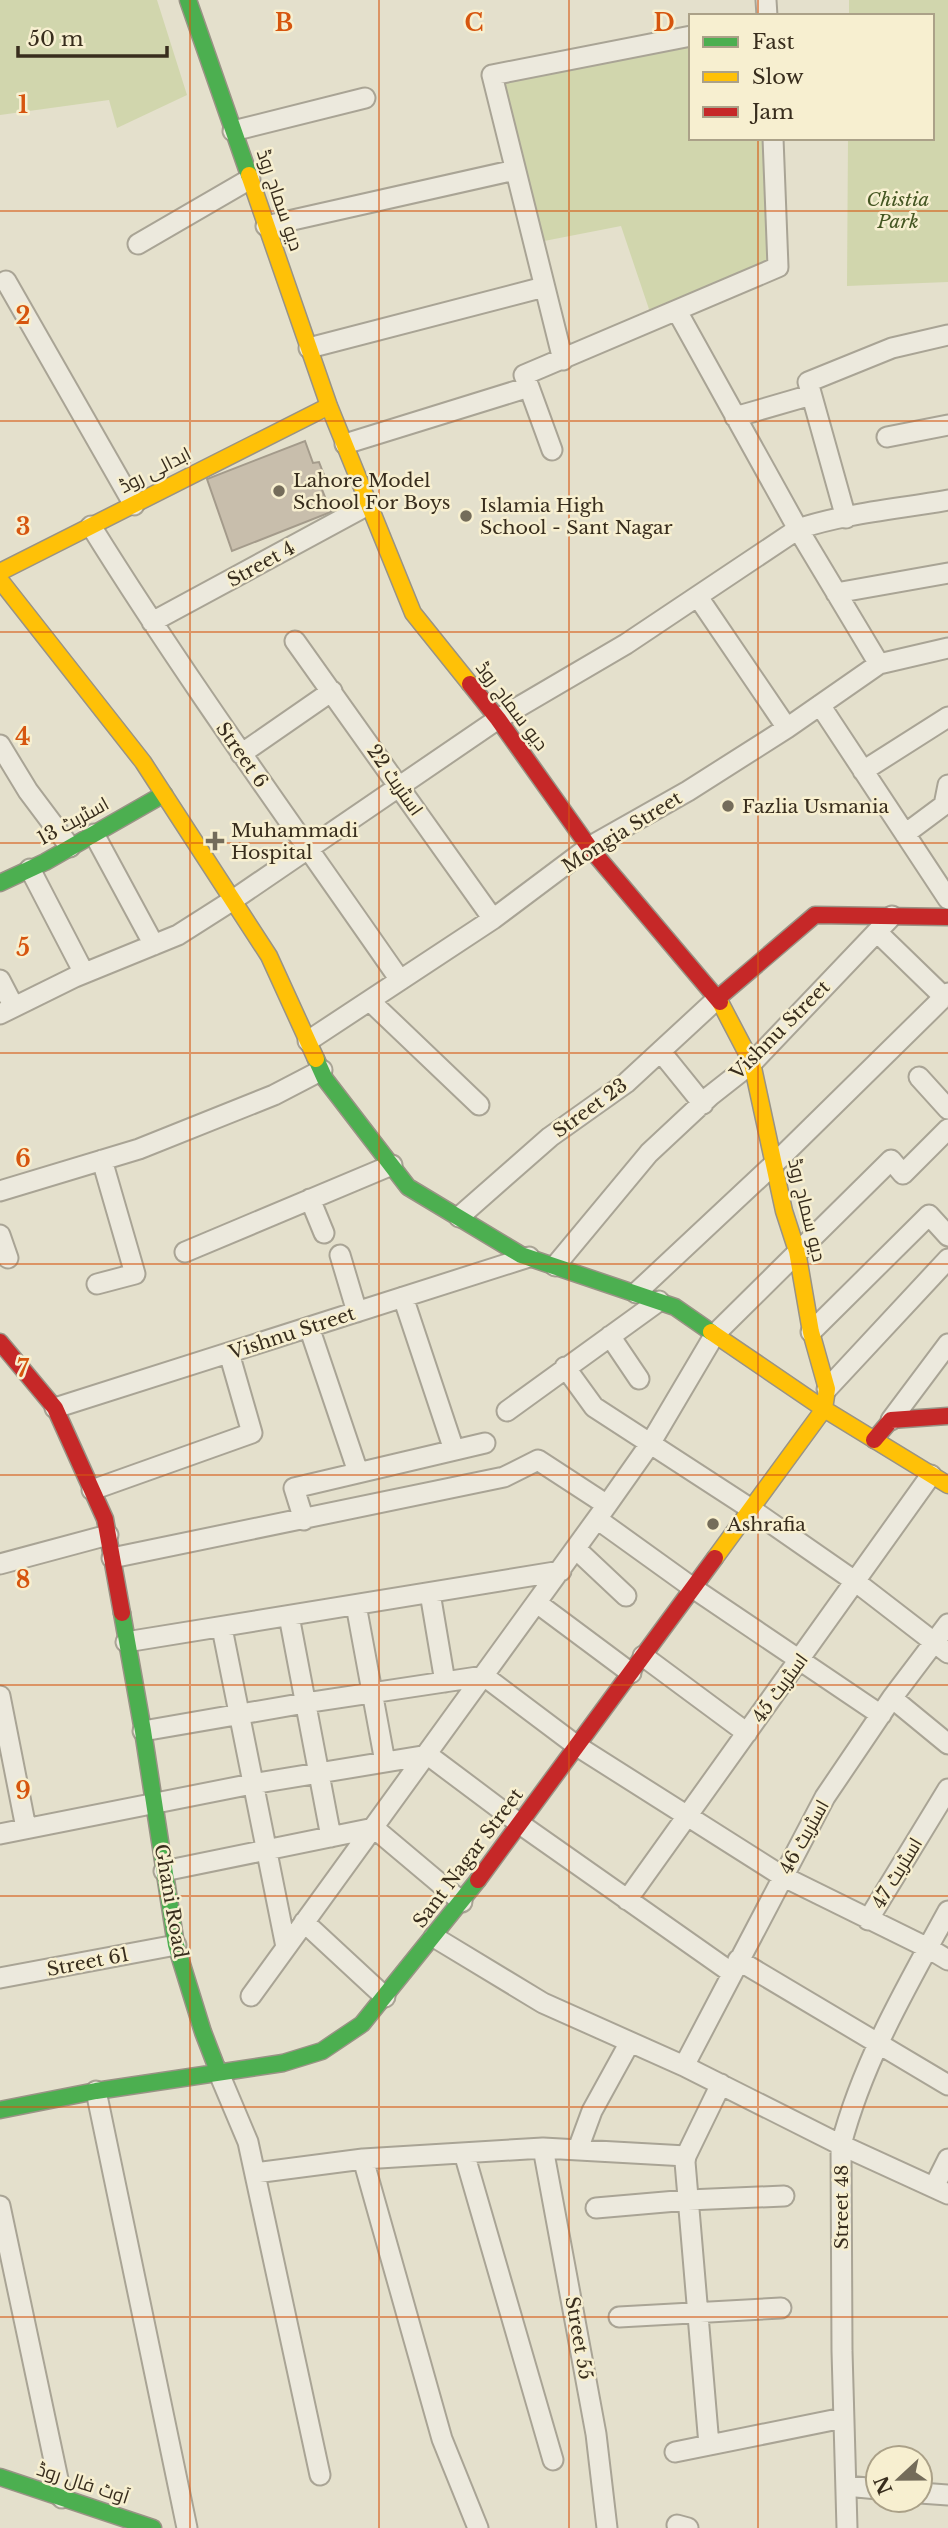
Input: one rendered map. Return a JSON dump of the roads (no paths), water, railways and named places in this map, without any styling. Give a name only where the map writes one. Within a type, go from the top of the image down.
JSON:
[{"type":"main road","name":"دیو سماج روڈ","points":[[187,0],[330,406],[413,613],[498,719],[589,847],[718,998],[752,1063],[784,1211],[797,1251],[825,1399]]},
{"type":"main road","name":"ابدالی روڈ","points":[[0,572],[330,406]]},
{"type":"main road","points":[[0,580],[144,762],[269,956],[325,1079],[408,1187],[521,1255],[675,1307],[715,1334],[825,1399],[874,1440],[940,1480]]},
{"type":"main road","name":"اسٹریٹ 13","points":[[0,883],[71,847],[164,794]]},
{"type":"main road","points":[[718,998],[815,915],[948,917]]},
{"type":"main road","name":"Ghani Road","points":[[0,1342],[55,1408],[105,1519],[144,1731],[176,1945],[218,2071]]},
{"type":"main road","name":"Sant Nagar Street","points":[[0,2110],[96,2091],[283,2063],[322,2050],[362,2024],[435,1937],[520,1824],[751,1509],[825,1399]]},
{"type":"main road","points":[[874,1440],[891,1420],[948,1416]]},
{"type":"main road","name":"آوٹ فال روڈ","points":[[0,2477],[153,2528]]},
{"type":"street","points":[[563,360],[492,75],[689,36]]},
{"type":"street","points":[[233,131],[365,98]]},
{"type":"street","points":[[552,450],[524,375],[778,267],[773,140]]},
{"type":"street","points":[[266,226],[515,170]]},
{"type":"street","points":[[138,244],[250,179]]},
{"type":"street","points":[[6,281],[134,505]]},
{"type":"street","points":[[309,348],[544,287]]},
{"type":"street","points":[[677,311],[798,529],[879,664]]},
{"type":"street","points":[[735,417],[810,388],[892,348],[948,335]]},
{"type":"street","points":[[345,444],[529,387]]},
{"type":"street","points":[[810,388],[846,518]]},
{"type":"street","points":[[887,437],[948,425]]},
{"type":"street","points":[[0,979],[7,1010],[178,935],[498,719],[626,645],[798,529],[829,519],[948,500]]},
{"type":"street","name":"Street 4","points":[[152,622],[370,504]]},
{"type":"street","name":"Street 6","points":[[91,526],[241,754],[400,980]]},
{"type":"street","points":[[836,593],[948,573]]},
{"type":"street","points":[[698,597],[787,728]]},
{"type":"street","name":"اسٹریٹ 22","points":[[295,641],[493,919]]},
{"type":"street","name":"Mongia Street","points":[[308,1041],[493,919],[589,847],[688,791],[787,728],[879,664],[948,648]]},
{"type":"street","points":[[241,754],[332,691]]},
{"type":"street","points":[[820,705],[948,899]]},
{"type":"street","points":[[863,771],[948,717]]},
{"type":"street","points":[[0,745],[28,791],[71,847]]},
{"type":"street","points":[[905,834],[944,805],[948,785]]},
{"type":"street","points":[[94,834],[154,945]]},
{"type":"street","points":[[30,869],[84,974]]},
{"type":"street","name":"Vishnu Street","points":[[555,1266],[649,1153],[752,1063],[892,916]]},
{"type":"street","points":[[636,1293],[775,1164],[946,995],[877,932]]},
{"type":"street","name":"Street 23","points":[[459,1217],[550,1137],[626,1083],[718,998]]},
{"type":"street","points":[[370,1001],[480,1105]]},
{"type":"street","points":[[661,1052],[703,1104]]},
{"type":"street","points":[[0,1191],[139,1150],[274,1095],[322,1070]]},
{"type":"street","points":[[919,1077],[948,1109]]},
{"type":"street","points":[[251,1996],[428,1755],[650,1444],[715,1334],[891,1160],[903,1174],[948,1129]]},
{"type":"street","points":[[97,1284],[135,1274],[102,1160]]},
{"type":"street","points":[[185,1252],[392,1165]]},
{"type":"street","points":[[310,1199],[324,1233]]},
{"type":"street","points":[[811,1332],[929,1215],[948,1236]]},
{"type":"street","points":[[0,1235],[8,1258]]},
{"type":"street","points":[[340,1255],[357,1312]]},
{"type":"street","name":"Vishnu Street","points":[[55,1408],[529,1257]]},
{"type":"street","points":[[825,1399],[948,1259]]},
{"type":"street","points":[[403,1297],[454,1450]]},
{"type":"street","points":[[507,1410],[659,1301]]},
{"type":"street","points":[[309,1327],[358,1472]]},
{"type":"street","points":[[610,1336],[639,1379]]},
{"type":"street","points":[[891,1420],[946,1348]]},
{"type":"street","points":[[92,1490],[252,1433],[229,1353]]},
{"type":"street","points":[[565,1367],[594,1407],[751,1509],[856,1582],[941,1648]]},
{"type":"street","points":[[304,1520],[294,1488],[485,1443]]},
{"type":"street","points":[[112,1558],[504,1477],[538,1460],[693,1588],[881,1715]]},
{"type":"street","name":"اسٹریٹ 45","points":[[627,1900],[856,1582],[940,1480]]},
{"type":"street","points":[[0,1564],[108,1535]]},
{"type":"street","points":[[576,1549],[626,1596]]},
{"type":"street","points":[[127,1642],[561,1570]]},
{"type":"street","points":[[430,1593],[445,1682]]},
{"type":"street","points":[[537,1603],[631,1672]]},
{"type":"street","points":[[356,1605],[385,1762]]},
{"type":"street","points":[[289,1616],[331,1837]]},
{"type":"street","name":"اسٹریٹ 46","points":[[684,2066],[825,1797],[892,1698],[941,1648],[948,1624]]},
{"type":"street","points":[[222,1628],[286,1947]]},
{"type":"street","points":[[643,1656],[747,1733]]},
{"type":"street","points":[[144,1731],[484,1676],[577,1746],[782,1876],[928,1948],[948,1961]]},
{"type":"street","points":[[0,1696],[2,1721],[26,1828]]},
{"type":"street","points":[[892,1698],[948,1744]]},
{"type":"street","points":[[0,1833],[318,1772],[428,1755],[627,1900],[735,1966],[878,2041],[948,2085]]},
{"type":"street","name":"اسٹریٹ 47","points":[[868,1920],[948,1789]]},
{"type":"street","points":[[164,1871],[374,1828]]},
{"type":"street","points":[[374,1828],[462,1902]]},
{"type":"street","name":"Street 48","points":[[847,2528],[843,2418],[841,2145],[847,2120],[878,2041],[948,1911]]},
{"type":"street","points":[[304,1922],[385,1997]]},
{"type":"street","points":[[435,1937],[544,2003],[684,2066],[841,2145],[941,2191],[948,2159]]},
{"type":"street","name":"Street 61","points":[[0,1978],[176,1945]]},
{"type":"street","points":[[578,2149],[592,2111],[630,2042]]},
{"type":"street","name":"Ghani Road","points":[[218,2071],[248,2142],[320,2475]]},
{"type":"street","points":[[709,2445],[686,2156],[721,2084]]},
{"type":"street","points":[[96,2091],[187,2528]]},
{"type":"street","points":[[255,2173],[363,2159],[543,2148],[686,2156]]},
{"type":"street","name":"Street 55","points":[[543,2148],[594,2421],[607,2528]]},
{"type":"street","points":[[464,2153],[553,2460]]},
{"type":"street","points":[[363,2159],[442,2439],[478,2528]]},
{"type":"street","points":[[596,2208],[688,2200],[784,2196]]},
{"type":"street","points":[[0,2206],[62,2498]]},
{"type":"street","points":[[620,2317],[698,2315],[781,2308]]},
{"type":"street","points":[[675,2452],[843,2418]]},
{"type":"street","points":[[846,2486],[864,2488]]},
{"type":"place","name":"Lahore Model School For Boys","points":[[279,491]]},
{"type":"place","name":"Islamia High School - Sant Nagar","points":[[466,516]]},
{"type":"place","name":"Fazlia Usmania","points":[[728,806]]},
{"type":"place","name":"Muhammadi Hospital","points":[[215,841]]},
{"type":"place","name":"Ashrafia","points":[[713,1524]]},
{"type":"park label","name":"Chistia Park","points":[[898,210]]}]
